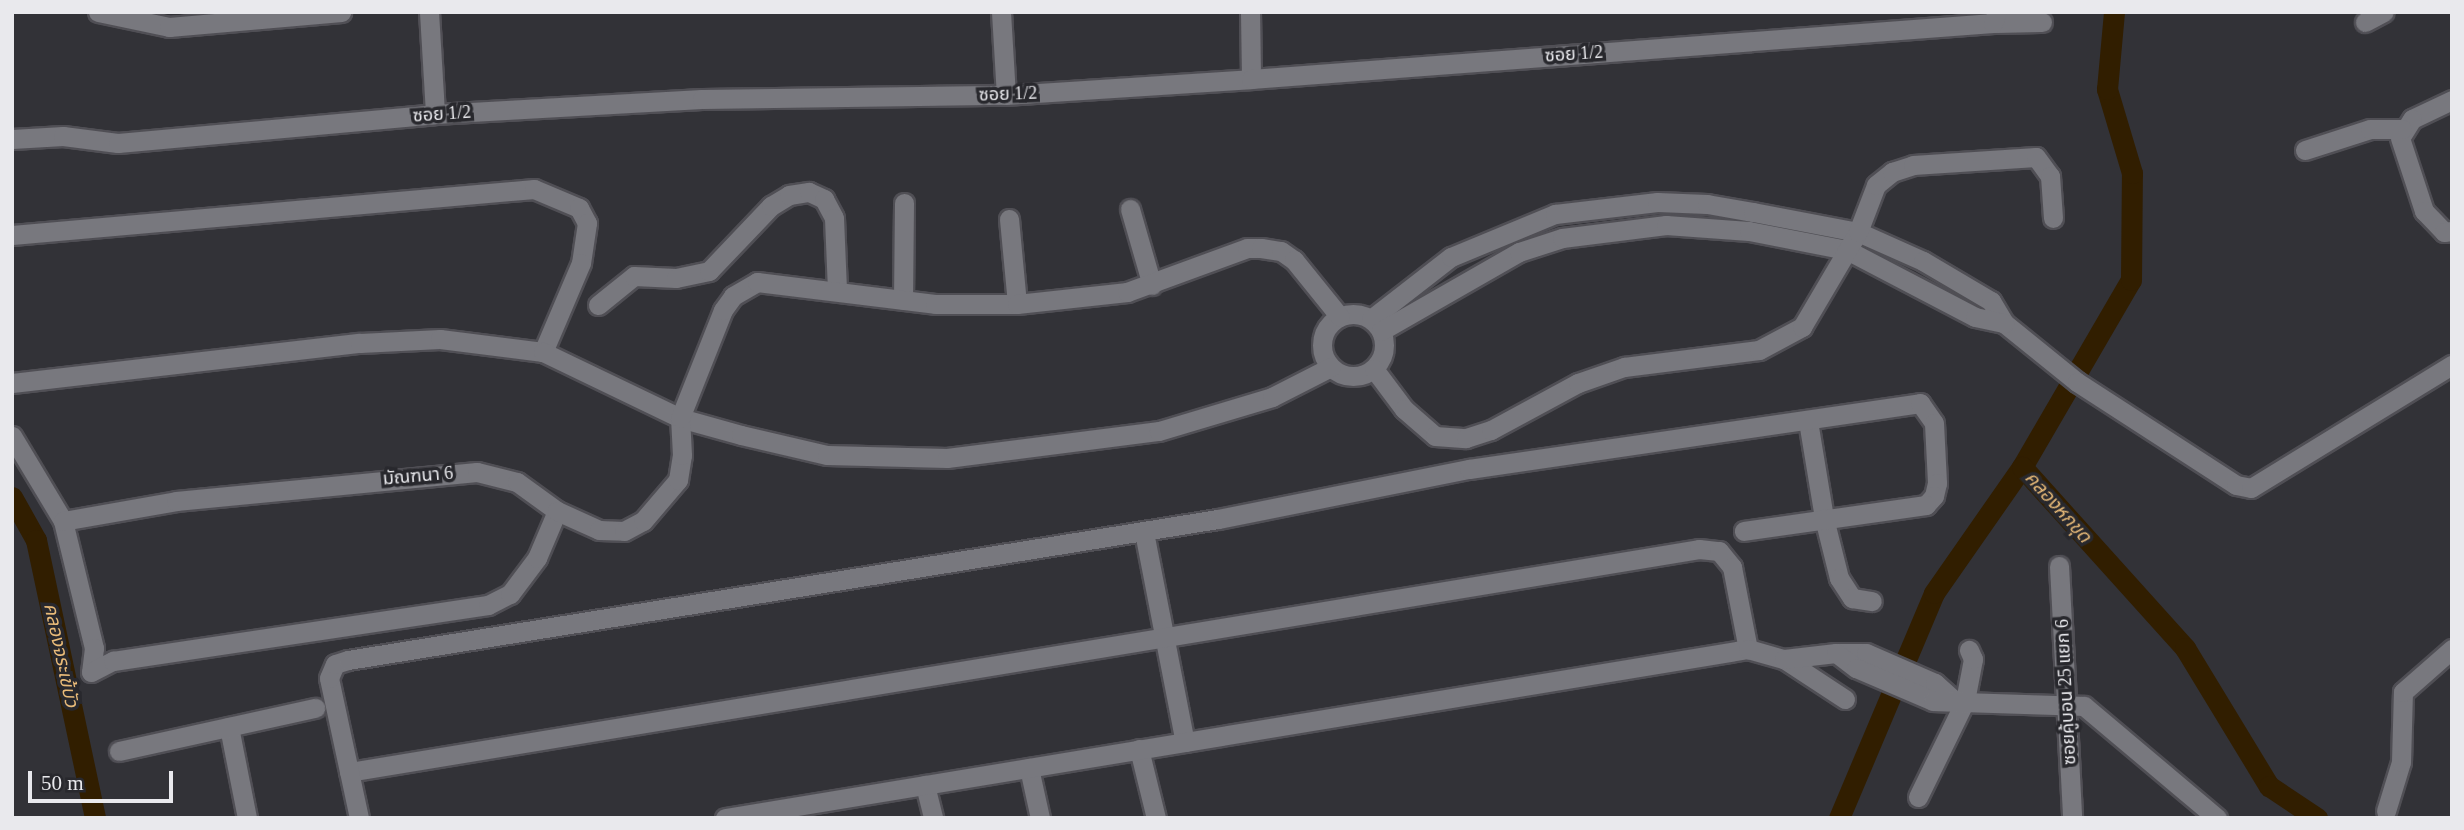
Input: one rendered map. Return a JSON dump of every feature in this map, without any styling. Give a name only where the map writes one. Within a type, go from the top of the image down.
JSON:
[{"type":"street","points":[[97,12],[169,27],[341,12]]},
{"type":"street","points":[[429,12],[435,114]]},
{"type":"street","points":[[1001,12],[1006,94]]},
{"type":"street","points":[[1250,12],[1251,79]]},
{"type":"street","points":[[2365,22],[2384,12]]},
{"type":"street","name":"ซอย 1/2","points":[[12,139],[63,136],[118,144],[435,114],[702,100],[1006,94],[1251,79],[1995,17],[2042,22]]},
{"type":"street","points":[[2305,150],[2370,129],[2402,129],[2412,119],[2452,100]]},
{"type":"street","points":[[2402,129],[2403,150],[2424,211],[2444,232],[2452,231]]},
{"type":"street","points":[[1374,369],[1404,409],[1435,436],[1466,438],[1490,430],[1578,383],[1624,367],[1759,350],[1802,327],[1858,233],[1876,185],[1884,178],[1913,165],[2036,157],[2050,176],[2053,218]]},
{"type":"street","points":[[12,235],[534,189],[579,208],[587,222],[581,263],[543,352]]},
{"type":"street","points":[[598,305],[634,276],[676,278],[709,271],[771,206],[789,195],[809,192],[824,199],[834,218],[837,291]]},
{"type":"street","points":[[903,300],[904,203]]},
{"type":"street","points":[[1690,226],[1692,203]]},
{"type":"street","points":[[1376,325],[1451,257],[1542,219],[1610,205],[1692,203],[1858,233],[1923,261],[1991,301],[2004,323],[2042,357],[2236,485],[2251,488],[2452,365]]},
{"type":"street","points":[[1129,209],[1152,285]]},
{"type":"street","points":[[1009,219],[1017,304]]},
{"type":"street","points":[[1542,219],[1550,242]]},
{"type":"street","points":[[1376,325],[1476,273],[1550,242],[1622,227],[1690,226],[1749,231],[1847,250],[1975,317],[2004,323]]},
{"type":"street","points":[[680,418],[723,310],[733,296],[757,282],[903,300],[1017,304],[1152,285],[1247,248],[1281,251],[1294,260],[1340,317]]},
{"type":"street","points":[[1355,314],[1376,325],[1382,358],[1374,369],[1352,376],[1331,367],[1322,340],[1340,317],[1355,314]]},
{"type":"street","points":[[12,383],[360,343],[440,339],[543,352],[680,418],[827,455],[947,458],[1159,431],[1272,397],[1331,367]]},
{"type":"street","points":[[359,818],[329,678],[335,664],[348,660],[1144,532],[1469,469],[1920,404],[1934,423],[1937,483],[1934,496],[1926,505],[1744,531]]},
{"type":"street","name":"มัณฑนา 6","points":[[63,521],[176,501],[477,472],[517,482],[557,511],[599,530],[624,531],[643,521],[678,480],[682,455],[680,418]]},
{"type":"street","points":[[1808,421],[1824,518],[1839,578],[1852,598],[1871,601]]},
{"type":"street","points":[[12,436],[63,521],[94,648],[91,672],[113,661],[488,605],[510,594],[537,558],[557,511]]},
{"type":"street","points":[[1144,532],[1185,742]]},
{"type":"street","points":[[349,772],[1164,636],[1710,549],[1726,556],[1732,566],[1748,649]]},
{"type":"street","name":"ซอยคู้บอน 25 แยก 6","points":[[2059,566],[2071,818]]},
{"type":"street","points":[[725,818],[820,810],[925,785],[1748,649],[1784,659],[1845,699]]},
{"type":"street","points":[[2386,811],[2401,762],[2403,692],[2452,649]]},
{"type":"street","points":[[1918,797],[1961,702],[1973,659],[1969,650]]},
{"type":"street","points":[[1784,659],[1836,653],[1861,660],[1961,702],[2084,706],[2217,818]]},
{"type":"street","points":[[119,751],[315,708]]},
{"type":"street","points":[[229,727],[247,818]]},
{"type":"street","points":[[1139,750],[1156,818]]},
{"type":"street","points":[[1029,768],[1041,818]]},
{"type":"street","points":[[925,785],[933,818]]},
{"type":"waterway","points":[[2022,467],[2131,280],[2132,173],[2107,89],[2114,12]]},
{"type":"waterway","name":"คลองหกขุด","points":[[1839,818],[1934,593],[2022,467],[2185,648],[2269,786],[2317,818]]},
{"type":"waterway","name":"คลองจระเข้บัว","points":[[12,497],[36,540],[95,818]]}]
